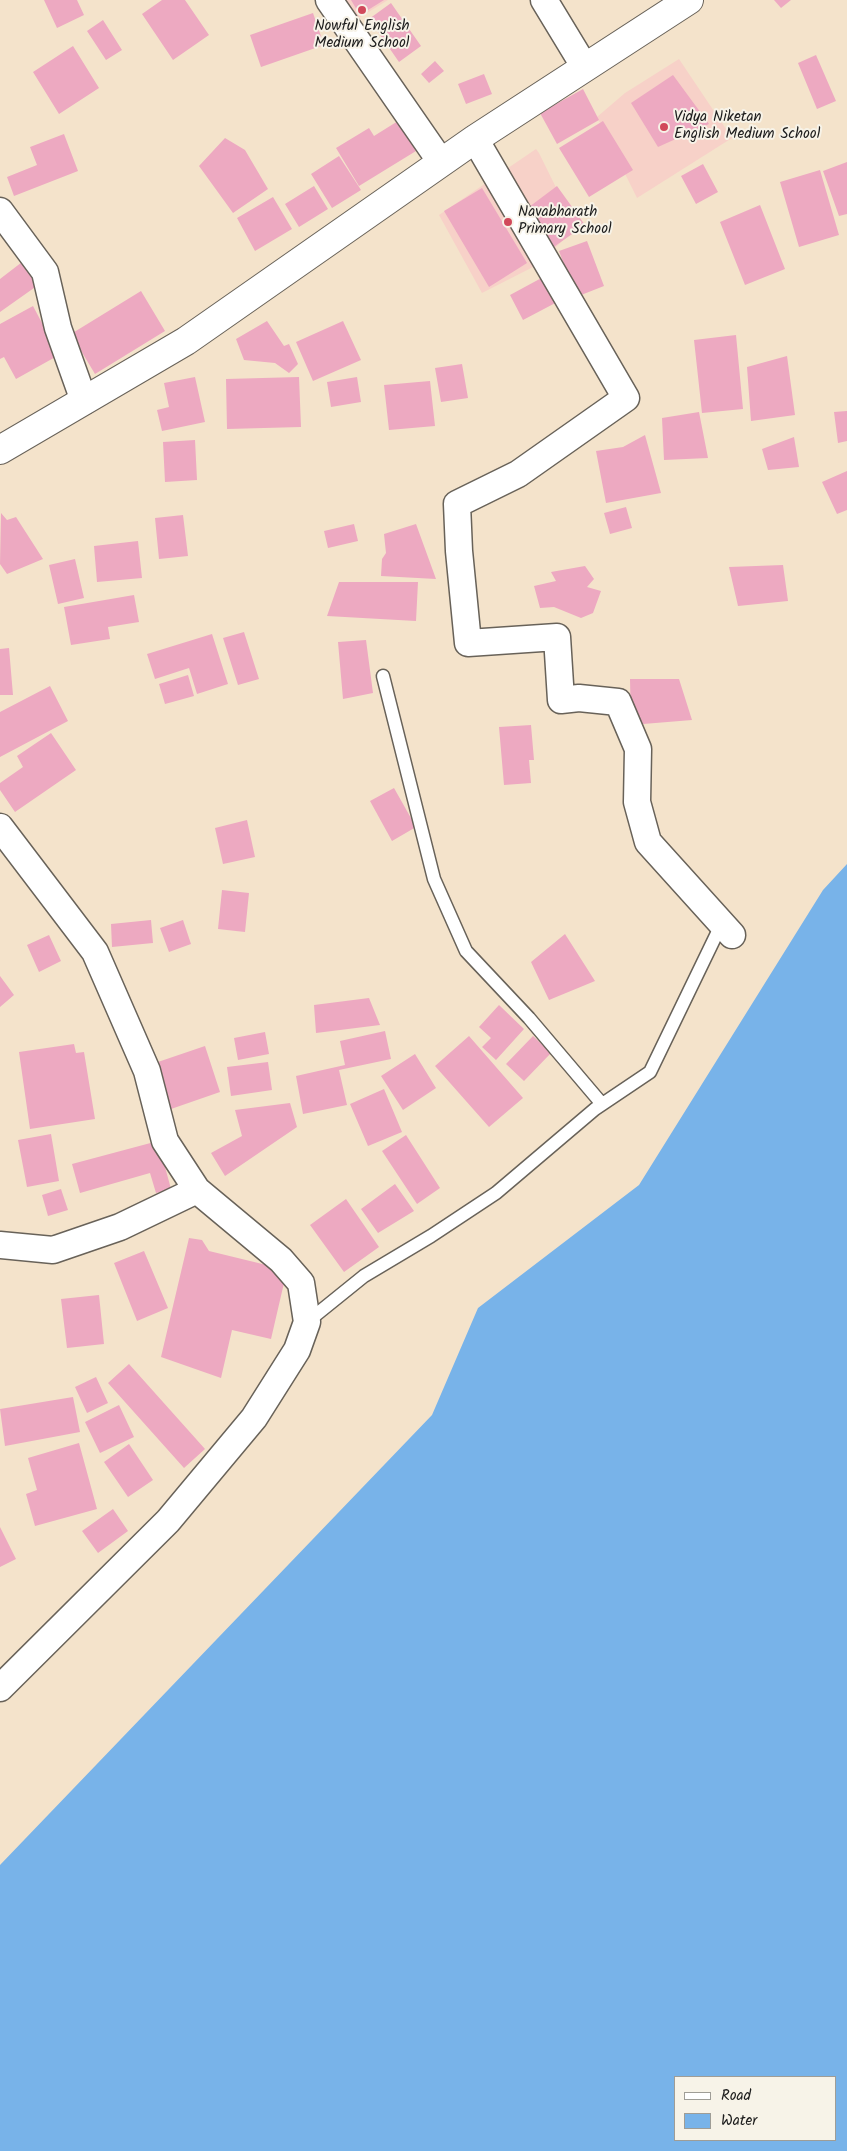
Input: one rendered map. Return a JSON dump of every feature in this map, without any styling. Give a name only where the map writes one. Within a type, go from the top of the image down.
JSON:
[{"type":"main road","points":[[0,450],[186,341],[441,162],[689,0]]},
{"type":"street","points":[[329,0],[441,162]]},
{"type":"street","points":[[544,0],[578,56],[587,66]]},
{"type":"street","points":[[475,139],[626,398],[518,474],[458,504],[459,550],[468,643],[557,638],[561,700],[579,698],[618,702],[638,749],[637,802],[648,842],[727,929]]},
{"type":"street","points":[[0,211],[45,272],[58,328],[84,401]]},
{"type":"street","points":[[0,827],[95,952],[147,1071],[165,1141],[197,1190],[281,1260],[301,1283],[307,1322],[297,1350],[254,1418],[168,1521],[0,1688]]},
{"type":"street","points":[[0,1245],[53,1250],[120,1227],[197,1190]]},
{"type":"lane","points":[[383,676],[434,879],[466,951],[529,1018],[602,1104]]},
{"type":"lane","points":[[307,1322],[364,1276],[496,1193],[602,1104],[650,1072],[727,929]]},
{"type":"shaded area","name":"Nowful English Medium School","points":[[344,0],[388,0],[357,19]]},
{"type":"shaded area","name":"Vidya Niketan English Medium School","points":[[679,59],[732,138],[637,198],[597,117],[625,93]]},
{"type":"shaded area","name":"Navabharath Primary School","points":[[536,149],[576,228],[537,265],[482,293],[439,215]]},
{"type":"water","points":[[847,864],[847,2151],[0,2151],[0,1865],[432,1415],[478,1308],[639,1185],[823,890]]},
{"type":"building","points":[[44,0],[77,0],[84,15],[57,28]]},
{"type":"building","points":[[162,0],[185,0],[209,35],[173,60],[142,14]]},
{"type":"building","points":[[351,0],[384,0],[360,15]]},
{"type":"building","points":[[774,0],[791,0],[781,8]]},
{"type":"building","points":[[391,3],[421,46],[399,62],[369,19]]},
{"type":"building","points":[[313,13],[324,45],[261,67],[250,35]]},
{"type":"building","points":[[103,20],[122,50],[106,60],[87,31]]},
{"type":"building","points":[[73,46],[99,88],[59,114],[33,72]]},
{"type":"building","points":[[816,55],[836,101],[817,109],[798,63]]},
{"type":"building","points":[[435,61],[444,71],[429,83],[421,74]]},
{"type":"building","points":[[484,74],[492,94],[466,104],[458,84]]},
{"type":"building","points":[[673,75],[709,124],[658,147],[631,103]]},
{"type":"building","points":[[583,89],[599,120],[557,144],[540,113]]},
{"type":"building","points":[[398,121],[416,151],[359,186],[336,148],[369,128],[374,136]]},
{"type":"building","points":[[603,121],[633,170],[589,197],[559,148]]},
{"type":"building","points":[[64,134],[78,171],[14,196],[7,177],[37,165],[30,147]]},
{"type":"building","points":[[225,138],[245,150],[268,189],[233,213],[199,166]]},
{"type":"building","points":[[339,156],[361,190],[332,208],[311,174]]},
{"type":"building","points":[[847,162],[847,214],[839,216],[823,171]]},
{"type":"building","points":[[703,164],[718,192],[696,204],[681,176]]},
{"type":"building","points":[[820,170],[839,235],[799,247],[780,182]]},
{"type":"building","points":[[314,186],[328,209],[299,227],[285,204]]},
{"type":"building","points":[[557,186],[585,225],[548,251],[521,213]]},
{"type":"building","points":[[482,188],[527,263],[489,287],[444,211]]},
{"type":"building","points":[[273,197],[292,229],[255,251],[237,218]]},
{"type":"building","points":[[760,205],[785,269],[745,285],[720,222]]},
{"type":"building","points":[[587,241],[604,286],[576,297],[559,251]]},
{"type":"building","points":[[26,259],[41,283],[0,312],[0,279]]},
{"type":"building","points":[[547,275],[561,300],[523,320],[510,295]]},
{"type":"building","points":[[141,291],[165,331],[95,374],[71,334]]},
{"type":"building","points":[[33,306],[59,355],[16,379],[4,357],[0,359],[0,324]]},
{"type":"building","points":[[267,321],[284,346],[289,344],[298,364],[289,373],[275,363],[244,360],[236,339]]},
{"type":"building","points":[[343,321],[361,360],[313,381],[296,342]]},
{"type":"building","points":[[736,335],[743,409],[702,413],[694,340]]},
{"type":"building","points":[[787,356],[795,415],[751,421],[747,367]]},
{"type":"building","points":[[462,364],[468,398],[441,402],[435,368]]},
{"type":"building","points":[[195,377],[205,422],[162,431],[157,410],[169,407],[164,383]]},
{"type":"building","points":[[299,377],[301,427],[227,429],[226,379]]},
{"type":"building","points":[[357,377],[361,402],[331,407],[327,382]]},
{"type":"building","points":[[430,381],[435,426],[389,430],[384,385]]},
{"type":"building","points":[[847,411],[847,441],[838,443],[834,412]]},
{"type":"building","points":[[699,412],[708,458],[664,460],[662,418]]},
{"type":"building","points":[[645,435],[661,493],[606,503],[596,451],[623,447]]},
{"type":"building","points":[[794,437],[799,467],[768,470],[762,449]]},
{"type":"building","points":[[195,440],[197,480],[165,482],[163,442]]},
{"type":"building","points":[[847,471],[847,510],[837,514],[822,482]]},
{"type":"building","points":[[626,507],[632,528],[610,534],[604,513]]},
{"type":"building","points":[[1,513],[7,520],[16,517],[43,559],[7,574],[0,564]]},
{"type":"building","points":[[183,515],[188,556],[159,559],[155,518]]},
{"type":"building","points":[[354,524],[358,541],[328,548],[324,531]]},
{"type":"building","points":[[416,524],[436,579],[381,576],[382,559],[386,553],[384,534]]},
{"type":"building","points":[[138,541],[142,578],[97,582],[94,546]]},
{"type":"building","points":[[75,559],[84,598],[58,604],[49,565]]},
{"type":"building","points":[[783,565],[788,601],[738,606],[729,567]]},
{"type":"building","points":[[585,566],[594,579],[587,587],[601,591],[593,613],[581,618],[554,607],[540,608],[534,586],[556,581],[551,572]]},
{"type":"building","points":[[339,582],[418,582],[416,621],[327,616]]},
{"type":"building","points":[[134,595],[139,622],[108,627],[110,639],[71,645],[64,607]]},
{"type":"building","points":[[244,632],[259,679],[238,685],[223,638]]},
{"type":"building","points":[[212,634],[228,684],[197,694],[189,668],[155,679],[147,654]]},
{"type":"building","points":[[366,640],[373,693],[343,699],[338,642]]},
{"type":"building","points":[[9,648],[13,695],[0,695],[0,649]]},
{"type":"building","points":[[188,675],[194,696],[165,704],[159,684]]},
{"type":"building","points":[[630,679],[679,679],[692,720],[631,725]]},
{"type":"building","points":[[50,686],[68,721],[0,757],[0,712]]},
{"type":"building","points":[[531,725],[534,760],[529,760],[531,783],[504,785],[499,727]]},
{"type":"building","points":[[51,733],[76,770],[15,812],[0,790],[0,783],[23,767],[17,756]]},
{"type":"building","points":[[394,788],[416,827],[392,841],[370,801]]},
{"type":"building","points":[[247,820],[255,857],[223,864],[215,828]]},
{"type":"building","points":[[222,890],[249,893],[245,932],[218,929]]},
{"type":"building","points":[[151,920],[153,943],[112,947],[111,924]]},
{"type":"building","points":[[183,920],[191,944],[169,952],[160,928]]},
{"type":"building","points":[[565,934],[595,981],[549,1000],[531,962]]},
{"type":"building","points":[[49,935],[61,961],[39,972],[27,945]]},
{"type":"building","points":[[0,976],[14,995],[0,1007]]},
{"type":"building","points":[[369,998],[380,1025],[316,1033],[314,1005]]},
{"type":"building","points":[[499,1005],[524,1029],[496,1060],[482,1047],[491,1038],[479,1027]]},
{"type":"building","points":[[385,1031],[391,1059],[339,1070],[347,1105],[303,1114],[296,1076],[345,1065],[340,1041]]},
{"type":"building","points":[[265,1032],[269,1054],[238,1060],[234,1038]]},
{"type":"building","points":[[469,1036],[523,1098],[489,1127],[435,1066]]},
{"type":"building","points":[[533,1036],[551,1053],[524,1081],[506,1064]]},
{"type":"building","points":[[74,1044],[76,1053],[84,1052],[95,1119],[30,1129],[19,1052]]},
{"type":"building","points":[[205,1046],[220,1092],[171,1109],[155,1063]]},
{"type":"building","points":[[415,1054],[436,1088],[403,1110],[381,1076]]},
{"type":"building","points":[[268,1062],[272,1090],[231,1096],[227,1067]]},
{"type":"building","points":[[384,1089],[402,1132],[368,1146],[350,1104]]},
{"type":"building","points":[[290,1103],[297,1127],[225,1176],[211,1153],[242,1136],[235,1110]]},
{"type":"building","points":[[51,1134],[59,1181],[27,1187],[18,1140]]},
{"type":"building","points":[[406,1135],[440,1188],[417,1204],[382,1151]]},
{"type":"building","points":[[158,1141],[171,1189],[156,1193],[150,1173],[80,1193],[72,1164]]},
{"type":"building","points":[[395,1184],[414,1211],[378,1233],[361,1209]]},
{"type":"building","points":[[61,1189],[68,1210],[48,1216],[42,1195]]},
{"type":"building","points":[[346,1199],[379,1247],[344,1272],[310,1225]]},
{"type":"building","points":[[189,1238],[202,1240],[209,1251],[287,1270],[271,1339],[232,1330],[221,1378],[161,1357]]},
{"type":"building","points":[[144,1251],[168,1308],[137,1321],[114,1263]]},
{"type":"building","points":[[99,1295],[104,1344],[67,1348],[61,1299]]},
{"type":"building","points":[[129,1364],[205,1449],[184,1468],[108,1383]]},
{"type":"building","points":[[96,1377],[108,1403],[87,1413],[75,1387]]},
{"type":"building","points":[[73,1397],[80,1432],[5,1446],[0,1409]]},
{"type":"building","points":[[119,1405],[134,1437],[100,1453],[85,1422]]},
{"type":"building","points":[[79,1443],[97,1509],[35,1526],[26,1494],[37,1490],[28,1458]]},
{"type":"building","points":[[129,1444],[153,1480],[128,1497],[104,1462]]},
{"type":"building","points":[[113,1509],[128,1531],[98,1553],[82,1531]]},
{"type":"building","points":[[0,1527],[16,1559],[0,1567]]},
{"type":"place","name":"Nowful English Medium School","points":[[362,10]]},
{"type":"place","name":"Vidya Niketan English Medium School","points":[[664,127]]},
{"type":"place","name":"Navabharath Primary School","points":[[508,222]]}]
